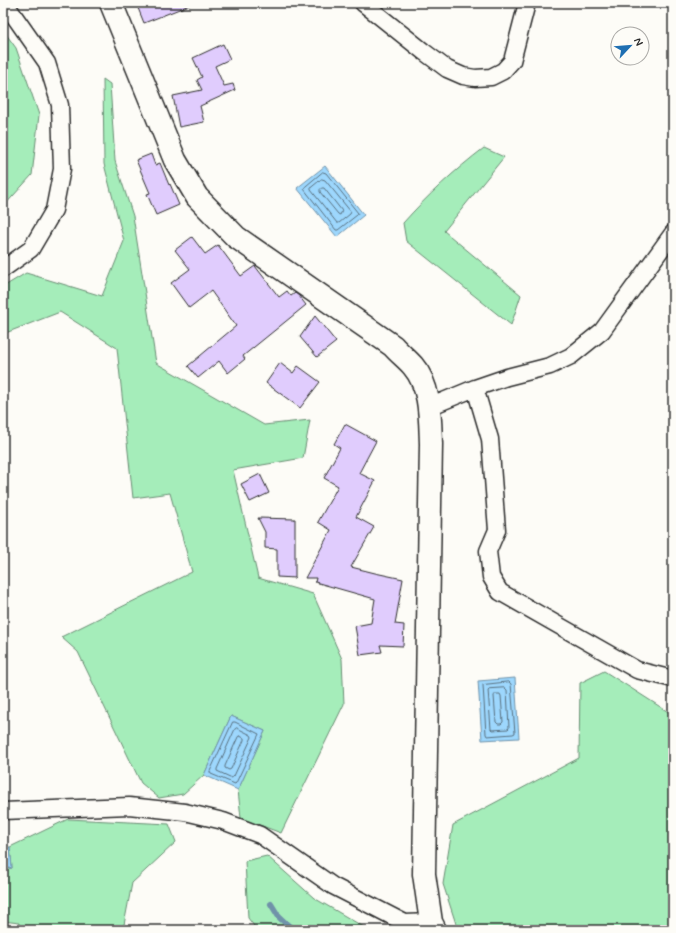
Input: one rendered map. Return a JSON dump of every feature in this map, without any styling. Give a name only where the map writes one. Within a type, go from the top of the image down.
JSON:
[{"type":"street","points":[[3,270],[30,249],[54,210],[62,169],[60,104],[47,63],[4,3]]},
{"type":"street","points":[[3,811],[129,806],[185,812],[223,821],[260,835],[332,886],[405,923],[433,926],[424,874],[432,444],[429,407],[423,384],[414,367],[393,346],[236,237],[197,197],[175,160],[111,3]]},
{"type":"street","points":[[363,3],[447,69],[463,76],[475,78],[491,77],[503,72],[512,61],[527,3]]},
{"type":"street","points":[[429,407],[475,388],[550,366],[576,352],[602,331],[673,233]]},
{"type":"street","points":[[475,388],[490,439],[497,530],[488,551],[491,577],[500,592],[637,670],[673,679]]},
{"type":"green space","points":[[3,30],[16,48],[39,115],[32,175],[3,207]]},
{"type":"green space","points":[[103,79],[110,84],[115,161],[133,216],[156,363],[264,425],[310,420],[303,458],[233,470],[258,578],[313,594],[342,659],[344,704],[281,833],[241,818],[238,790],[265,731],[231,716],[204,775],[183,794],[159,798],[141,783],[78,652],[61,637],[192,572],[170,493],[133,498],[117,348],[60,312],[3,334],[3,287],[26,273],[102,296],[124,241],[104,164]]},
{"type":"green space","points":[[484,148],[504,157],[444,231],[521,295],[511,325],[406,241],[403,223],[462,165]]},
{"type":"green space","points":[[604,671],[673,715],[673,930],[458,930],[443,884],[453,825],[579,758],[580,683]]},
{"type":"green space","points":[[68,819],[169,824],[176,842],[132,883],[123,930],[18,930],[19,923],[3,921],[3,869],[12,868],[10,847]]},
{"type":"green space","points":[[267,856],[314,898],[369,930],[257,930],[248,918],[245,861]]},
{"type":"water","points":[[325,166],[364,215],[337,237],[297,188]]},
{"type":"water","points":[[515,678],[519,738],[482,740],[478,681]]},
{"type":"water","points":[[231,716],[265,731],[238,790],[204,775]]},
{"type":"water","points":[[3,847],[10,847],[12,868],[3,869]]},
{"type":"building","points":[[136,3],[192,3],[192,4],[144,23]]},
{"type":"building","points":[[223,44],[230,59],[215,66],[224,86],[233,84],[235,90],[200,106],[204,122],[179,127],[173,96],[202,90],[197,80],[202,77],[193,58]]},
{"type":"building","points":[[151,154],[155,165],[160,163],[179,205],[156,215],[147,194],[150,193],[136,160]]},
{"type":"building","points":[[192,237],[205,254],[218,245],[241,276],[255,266],[279,297],[287,291],[291,296],[295,293],[306,305],[243,356],[245,359],[228,373],[219,361],[198,378],[188,366],[236,326],[211,291],[189,308],[171,283],[190,269],[175,250]]},
{"type":"building","points":[[315,316],[336,342],[317,357],[300,337]]},
{"type":"building","points":[[280,363],[293,373],[298,366],[320,382],[300,408],[266,383]]},
{"type":"building","points":[[345,424],[376,441],[359,473],[375,481],[356,517],[374,527],[351,567],[403,579],[395,624],[404,625],[403,646],[380,645],[382,652],[360,655],[355,626],[371,623],[375,599],[315,582],[316,578],[305,578],[331,530],[318,522],[338,486],[324,478],[340,448],[334,444]]},
{"type":"building","points":[[260,474],[269,493],[250,502],[241,484]]},
{"type":"building","points":[[258,518],[295,519],[295,578],[277,577],[277,549],[265,548],[265,532]]},
{"type":"waterway","points":[[271,904],[279,917],[293,930]]}]
